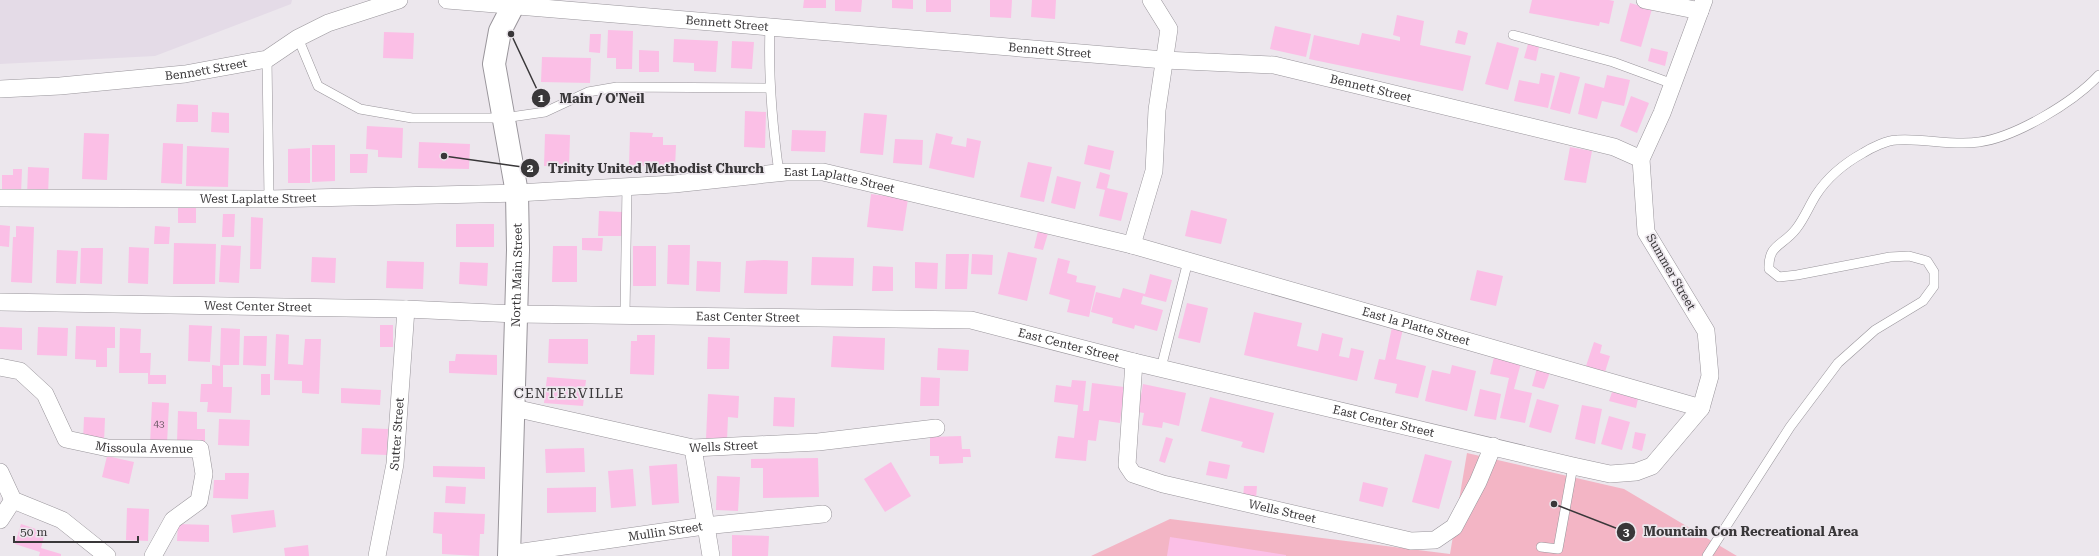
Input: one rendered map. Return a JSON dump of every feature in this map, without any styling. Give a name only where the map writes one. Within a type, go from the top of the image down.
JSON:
[{"type":"main road","name":"North Main Street","points":[[509,555],[518,250],[517,193],[494,64],[500,31],[514,3]]},
{"type":"street","name":"Bennett Street","points":[[0,89],[60,86],[185,74],[267,59],[298,38],[328,23],[399,0]]},
{"type":"street","name":"Bennett Street","points":[[447,0],[514,3],[770,27],[1164,60],[1274,65],[1614,147],[1641,159]]},
{"type":"street","points":[[1132,245],[1154,171],[1157,110],[1169,29],[1151,0]]},
{"type":"street","points":[[1641,159],[1651,139],[1673,84],[1702,5],[1645,0]]},
{"type":"street","name":"Summer Street","points":[[1610,474],[1636,472],[1652,466],[1701,408],[1710,376],[1706,331],[1646,232],[1641,159]]},
{"type":"street","name":"East Laplatte Street","points":[[517,193],[627,186],[779,173],[823,172],[1132,245]]},
{"type":"street","name":"West Laplatte Street","points":[[0,198],[269,199],[517,193]]},
{"type":"street","name":"East la Platte Street","points":[[1132,245],[1701,408]]},
{"type":"street","name":"West Center Street","points":[[0,302],[406,310],[516,314]]},
{"type":"street","name":"Sutter Street","points":[[378,556],[395,464],[406,310]]},
{"type":"street","name":"East Center Street","points":[[516,314],[971,320],[1134,362],[1610,474]]},
{"type":"street","name":"Wells Street","points":[[1134,362],[1127,465],[1133,474],[1163,484],[1411,541],[1435,540],[1454,527],[1478,482],[1493,446]]},
{"type":"street","name":"Missoula Avenue","points":[[0,367],[20,370],[45,394],[66,439],[108,448],[200,449],[204,474],[199,501],[173,520],[153,556]]},
{"type":"street","name":"Wells Street","points":[[514,408],[693,448],[818,442],[936,428]]},
{"type":"street","points":[[693,448],[704,526],[711,556]]},
{"type":"street","points":[[0,472],[13,500],[62,520],[107,556]]},
{"type":"street","points":[[0,520],[13,500]]},
{"type":"street","name":"Mullin Street","points":[[509,555],[704,526],[823,514]]},
{"type":"lane","points":[[770,27],[768,71],[769,88],[779,173]]},
{"type":"lane","points":[[1513,35],[1613,62],[1673,84]]},
{"type":"lane","points":[[298,38],[318,86],[360,110],[412,118],[504,118],[545,112],[588,92],[617,87],[769,88]]},
{"type":"lane","points":[[267,59],[269,199]]},
{"type":"lane","points":[[1707,556],[1790,426],[1838,362],[1875,330],[1923,301],[1934,286],[1934,272],[1927,260],[1909,256],[1890,257],[1797,275],[1779,277],[1769,269],[1768,259],[1772,250],[1796,229],[1816,194],[1836,172],[1864,152],[1895,140],[1979,142],[2006,134],[2050,114],[2086,90],[2099,75]]},
{"type":"lane","points":[[626,315],[627,186]]},
{"type":"lane","points":[[1161,368],[1188,261]]},
{"type":"lane","points":[[1541,547],[1558,549],[1572,466]]},
{"type":"shaded area","points":[[0,0],[292,0],[291,4],[155,56],[0,64]]},
{"type":"shaded area","points":[[1467,453],[1624,489],[1737,556],[1091,556],[1170,519],[1450,554]]},
{"type":"building","points":[[804,0],[826,0],[826,8],[803,8]]},
{"type":"building","points":[[835,0],[862,0],[861,12],[835,11]]},
{"type":"building","points":[[892,0],[913,0],[913,9],[892,8]]},
{"type":"building","points":[[926,0],[951,0],[951,12],[926,12]]},
{"type":"building","points":[[990,0],[1012,0],[1011,18],[990,17]]},
{"type":"building","points":[[1032,0],[1056,0],[1055,19],[1031,17]]},
{"type":"building","points":[[1532,0],[1614,1],[1609,24],[1600,22],[1599,26],[1529,13]]},
{"type":"building","points":[[1630,3],[1652,9],[1641,47],[1620,41]]},
{"type":"building","points":[[1397,15],[1424,21],[1420,45],[1471,56],[1463,91],[1309,59],[1314,35],[1359,45],[1362,33],[1400,41],[1400,37],[1393,35]]},
{"type":"building","points":[[1275,26],[1311,34],[1306,57],[1270,49]]},
{"type":"building","points":[[608,30],[633,31],[632,69],[616,69],[616,58],[607,58]]},
{"type":"building","points":[[1458,30],[1468,33],[1465,45],[1455,43]]},
{"type":"building","points":[[384,32],[414,33],[413,59],[383,58]]},
{"type":"building","points":[[590,34],[601,34],[600,53],[589,52]]},
{"type":"building","points":[[674,39],[718,41],[716,72],[694,71],[694,63],[673,62]]},
{"type":"building","points":[[732,41],[754,42],[752,69],[731,68]]},
{"type":"building","points":[[1497,42],[1519,48],[1508,90],[1485,84]]},
{"type":"building","points":[[1528,44],[1539,47],[1536,61],[1524,58]]},
{"type":"building","points":[[1651,48],[1668,52],[1665,66],[1648,61]]},
{"type":"building","points":[[639,50],[659,51],[659,72],[639,72]]},
{"type":"building","points":[[542,57],[591,58],[590,83],[541,82]]},
{"type":"building","points":[[1560,72],[1580,77],[1570,114],[1550,109]]},
{"type":"building","points":[[1541,73],[1555,76],[1548,108],[1514,101],[1519,80],[1539,84]]},
{"type":"building","points":[[1607,75],[1630,80],[1624,106],[1602,101],[1597,119],[1578,114],[1585,83],[1604,88]]},
{"type":"building","points":[[1631,96],[1649,103],[1637,133],[1620,126]]},
{"type":"building","points":[[177,104],[198,105],[198,122],[176,122]]},
{"type":"building","points":[[745,111],[766,112],[765,148],[744,147]]},
{"type":"building","points":[[212,112],[229,113],[229,133],[211,132]]},
{"type":"building","points":[[864,113],[887,115],[883,155],[860,153]]},
{"type":"building","points":[[367,126],[403,128],[402,158],[378,157],[378,150],[366,149]]},
{"type":"building","points":[[792,130],[826,131],[825,152],[791,151]]},
{"type":"building","points":[[630,132],[653,133],[652,137],[663,137],[663,145],[676,145],[675,167],[629,165]]},
{"type":"building","points":[[84,133],[109,134],[107,180],[82,179]]},
{"type":"building","points":[[936,133],[953,137],[951,144],[966,147],[967,138],[981,141],[974,178],[929,168]]},
{"type":"building","points":[[545,134],[570,135],[569,166],[544,166]]},
{"type":"building","points":[[895,139],[923,140],[922,165],[893,163]]},
{"type":"building","points":[[419,142],[470,144],[469,169],[418,168]]},
{"type":"building","points":[[163,143],[183,144],[182,184],[161,183]]},
{"type":"building","points":[[312,145],[335,145],[335,181],[312,182]]},
{"type":"building","points":[[1088,145],[1114,151],[1110,170],[1084,164]]},
{"type":"building","points":[[187,146],[229,148],[228,187],[186,186]]},
{"type":"building","points":[[1570,147],[1592,151],[1586,183],[1564,180]]},
{"type":"building","points":[[310,148],[310,183],[288,183],[288,149]]},
{"type":"building","points":[[350,154],[368,154],[367,173],[350,173]]},
{"type":"building","points":[[1028,162],[1052,167],[1044,202],[1020,197]]},
{"type":"building","points":[[28,167],[49,168],[48,196],[27,196]]},
{"type":"building","points":[[13,169],[22,169],[21,195],[2,195],[2,175],[13,175]]},
{"type":"building","points":[[1100,172],[1110,175],[1107,188],[1128,193],[1121,221],[1099,216],[1105,190],[1096,188]]},
{"type":"building","points":[[1057,176],[1081,182],[1075,209],[1051,203]]},
{"type":"building","points":[[871,194],[908,199],[903,231],[867,227]]},
{"type":"building","points":[[178,208],[196,208],[196,223],[178,223]]},
{"type":"building","points":[[1191,210],[1227,219],[1221,244],[1185,236]]},
{"type":"building","points":[[599,211],[623,212],[622,236],[598,236]]},
{"type":"building","points":[[223,214],[235,214],[234,237],[222,237]]},
{"type":"building","points":[[251,217],[263,218],[261,269],[250,269]]},
{"type":"building","points":[[456,224],[494,224],[494,247],[456,247]]},
{"type":"building","points":[[0,225],[10,226],[9,247],[0,246]]},
{"type":"building","points":[[16,226],[34,227],[32,283],[11,282],[13,237],[16,237]]},
{"type":"building","points":[[155,226],[170,227],[169,244],[154,244]]},
{"type":"building","points":[[1039,227],[1049,230],[1043,250],[1034,248]]},
{"type":"building","points":[[582,238],[603,238],[602,251],[582,250]]},
{"type":"building","points":[[174,243],[216,244],[215,284],[173,284]]},
{"type":"building","points":[[221,245],[241,246],[239,283],[219,282]]},
{"type":"building","points":[[668,245],[690,245],[689,285],[667,284]]},
{"type":"building","points":[[553,246],[577,246],[577,282],[552,282]]},
{"type":"building","points":[[633,246],[656,246],[656,286],[633,286]]},
{"type":"building","points":[[129,247],[149,248],[148,284],[128,283]]},
{"type":"building","points":[[81,248],[103,248],[102,284],[80,283]]},
{"type":"building","points":[[57,250],[78,251],[76,284],[56,283]]},
{"type":"building","points":[[1008,252],[1037,258],[1027,301],[998,294]]},
{"type":"building","points":[[946,254],[969,254],[967,289],[945,289]]},
{"type":"building","points":[[972,254],[993,255],[992,275],[971,274]]},
{"type":"building","points":[[312,257],[336,258],[335,283],[311,282]]},
{"type":"building","points":[[812,257],[854,258],[853,286],[811,285]]},
{"type":"building","points":[[1058,258],[1070,261],[1067,273],[1077,276],[1076,282],[1096,286],[1089,317],[1067,312],[1070,300],[1049,294]]},
{"type":"building","points":[[387,261],[424,262],[423,289],[386,288]]},
{"type":"building","points":[[697,261],[721,262],[720,292],[696,291]]},
{"type":"building","points":[[746,261],[788,261],[787,294],[744,293]]},
{"type":"building","points":[[460,262],[488,263],[487,286],[459,284]]},
{"type":"building","points":[[915,262],[938,263],[937,289],[915,288]]},
{"type":"building","points":[[873,266],[893,267],[893,291],[872,291]]},
{"type":"building","points":[[1477,270],[1503,276],[1496,306],[1470,300]]},
{"type":"building","points":[[1150,274],[1172,280],[1166,302],[1143,296],[1141,304],[1163,310],[1157,331],[1135,325],[1134,329],[1112,323],[1113,318],[1091,312],[1096,292],[1120,298],[1123,288],[1145,294]]},
{"type":"building","points":[[1187,303],[1208,308],[1200,343],[1178,338]]},
{"type":"building","points":[[1254,312],[1302,323],[1297,346],[1318,351],[1322,333],[1343,338],[1339,356],[1349,358],[1351,348],[1364,351],[1357,381],[1244,355]]},
{"type":"building","points":[[189,325],[212,326],[210,362],[188,361]]},
{"type":"building","points":[[380,325],[393,325],[393,347],[380,347]]},
{"type":"building","points":[[76,326],[115,327],[115,348],[107,348],[107,367],[96,367],[96,360],[75,359]]},
{"type":"building","points":[[0,327],[22,328],[22,350],[0,349]]},
{"type":"building","points":[[38,327],[68,328],[67,356],[37,355]]},
{"type":"building","points":[[1392,327],[1403,329],[1396,359],[1426,366],[1418,398],[1395,393],[1397,384],[1374,379],[1379,359],[1385,360]]},
{"type":"building","points":[[120,328],[141,329],[140,353],[151,353],[150,375],[166,375],[166,384],[148,384],[148,373],[119,373]]},
{"type":"building","points":[[221,328],[240,329],[239,365],[223,365],[223,387],[232,387],[231,413],[207,412],[208,402],[200,402],[201,384],[212,384],[212,365],[220,366]]},
{"type":"building","points":[[276,334],[289,335],[288,364],[303,365],[305,339],[321,339],[319,394],[302,393],[302,381],[274,380]]},
{"type":"building","points":[[637,335],[655,335],[654,375],[630,374],[631,341],[637,341]]},
{"type":"building","points":[[244,336],[267,336],[266,366],[243,365]]},
{"type":"building","points":[[833,336],[885,338],[884,370],[831,367]]},
{"type":"building","points":[[708,337],[730,338],[729,369],[707,369]]},
{"type":"building","points":[[549,339],[588,339],[588,364],[548,363]]},
{"type":"building","points":[[1594,342],[1602,345],[1600,353],[1610,356],[1605,372],[1586,366]]},
{"type":"building","points":[[938,348],[969,350],[968,371],[937,370]]},
{"type":"building","points":[[456,354],[497,355],[497,375],[449,373],[449,361],[455,361]]},
{"type":"building","points":[[1494,357],[1521,363],[1514,389],[1532,393],[1525,423],[1500,418],[1509,378],[1490,374]]},
{"type":"building","points":[[1452,365],[1476,371],[1467,411],[1425,401],[1432,370],[1450,374]]},
{"type":"building","points":[[1537,368],[1550,372],[1544,389],[1532,386]]},
{"type":"building","points":[[261,374],[270,374],[270,395],[261,395]]},
{"type":"building","points":[[547,377],[586,380],[583,406],[544,403]]},
{"type":"building","points":[[921,377],[940,378],[939,406],[920,406]]},
{"type":"building","points":[[1072,380],[1086,381],[1083,411],[1089,411],[1092,383],[1124,387],[1120,423],[1099,420],[1096,441],[1088,440],[1086,461],[1055,458],[1058,436],[1074,438],[1078,405],[1054,402],[1056,385],[1071,387]]},
{"type":"building","points":[[1143,384],[1186,393],[1179,426],[1163,422],[1162,428],[1142,425],[1144,413],[1138,412]]},
{"type":"building","points":[[341,388],[381,390],[380,405],[341,403]]},
{"type":"building","points":[[1480,389],[1501,394],[1496,420],[1474,416]]},
{"type":"building","points":[[1612,392],[1638,399],[1636,408],[1609,401]]},
{"type":"building","points":[[708,394],[739,396],[738,418],[728,417],[727,440],[706,439]]},
{"type":"building","points":[[774,397],[795,398],[794,427],[773,426]]},
{"type":"building","points":[[1210,397],[1274,413],[1264,453],[1241,447],[1243,442],[1201,431]]},
{"type":"building","points":[[1537,399],[1559,405],[1551,433],[1529,427]]},
{"type":"building","points":[[152,402],[169,403],[167,444],[150,444]]},
{"type":"building","points":[[1582,405],[1602,409],[1595,444],[1575,439]]},
{"type":"building","points":[[178,411],[197,412],[197,429],[205,429],[205,443],[177,442]]},
{"type":"building","points":[[1609,416],[1630,422],[1622,450],[1601,444]]},
{"type":"building","points":[[84,417],[105,418],[104,442],[83,441]]},
{"type":"building","points":[[219,419],[250,420],[249,446],[218,445]]},
{"type":"building","points":[[362,428],[388,429],[387,455],[361,454]]},
{"type":"building","points":[[1635,432],[1646,434],[1642,451],[1632,448]]},
{"type":"building","points":[[961,436],[962,449],[970,449],[971,457],[963,457],[963,463],[939,464],[939,456],[930,456],[930,437]]},
{"type":"building","points":[[1166,437],[1173,439],[1165,463],[1159,461]]},
{"type":"building","points":[[584,448],[585,472],[546,473],[545,449]]},
{"type":"building","points":[[1425,454],[1452,461],[1439,509],[1412,502]]},
{"type":"building","points":[[107,456],[134,462],[129,484],[102,477]]},
{"type":"building","points":[[818,458],[819,497],[763,498],[763,468],[751,468],[751,459]]},
{"type":"building","points":[[1209,461],[1230,465],[1227,479],[1206,475]]},
{"type":"building","points":[[891,462],[911,496],[885,512],[864,479]]},
{"type":"building","points":[[677,464],[679,503],[652,505],[649,466]]},
{"type":"building","points":[[433,466],[485,467],[485,479],[433,477]]},
{"type":"building","points":[[633,469],[636,506],[611,508],[608,471]]},
{"type":"building","points":[[225,473],[249,473],[248,499],[213,498],[214,480],[225,480]]},
{"type":"building","points":[[717,476],[740,477],[738,511],[716,510]]},
{"type":"building","points":[[1363,482],[1388,488],[1383,507],[1359,501]]},
{"type":"building","points":[[446,486],[466,487],[465,504],[445,503]]},
{"type":"building","points":[[1244,486],[1257,486],[1256,499],[1243,498]]},
{"type":"building","points":[[596,487],[596,512],[547,513],[547,488]]},
{"type":"building","points":[[127,508],[149,509],[148,541],[126,540]]},
{"type":"building","points":[[274,510],[276,527],[233,533],[231,515]]},
{"type":"building","points":[[434,512],[485,514],[484,534],[480,534],[479,556],[442,554],[442,534],[433,533]]},
{"type":"building","points":[[21,524],[45,532],[41,548],[61,554],[61,556],[39,556],[40,552],[15,544]]},
{"type":"building","points":[[178,524],[209,525],[209,542],[177,541]]},
{"type":"building","points":[[732,535],[769,536],[768,556],[732,556]]},
{"type":"building","points":[[1170,537],[1286,555],[1286,556],[1167,556]]},
{"type":"building","points":[[308,545],[309,556],[285,556],[284,548]]},
{"type":"place","name":"Main / O'Neil","points":[[511,34]]},
{"type":"place","name":"Trinity United Methodist Church","points":[[444,156]]},
{"type":"place","name":"Mountain Con Recreational Area","points":[[1554,504]]},
{"type":"district","name":"CENTERVILLE","points":[[569,393]]}]
